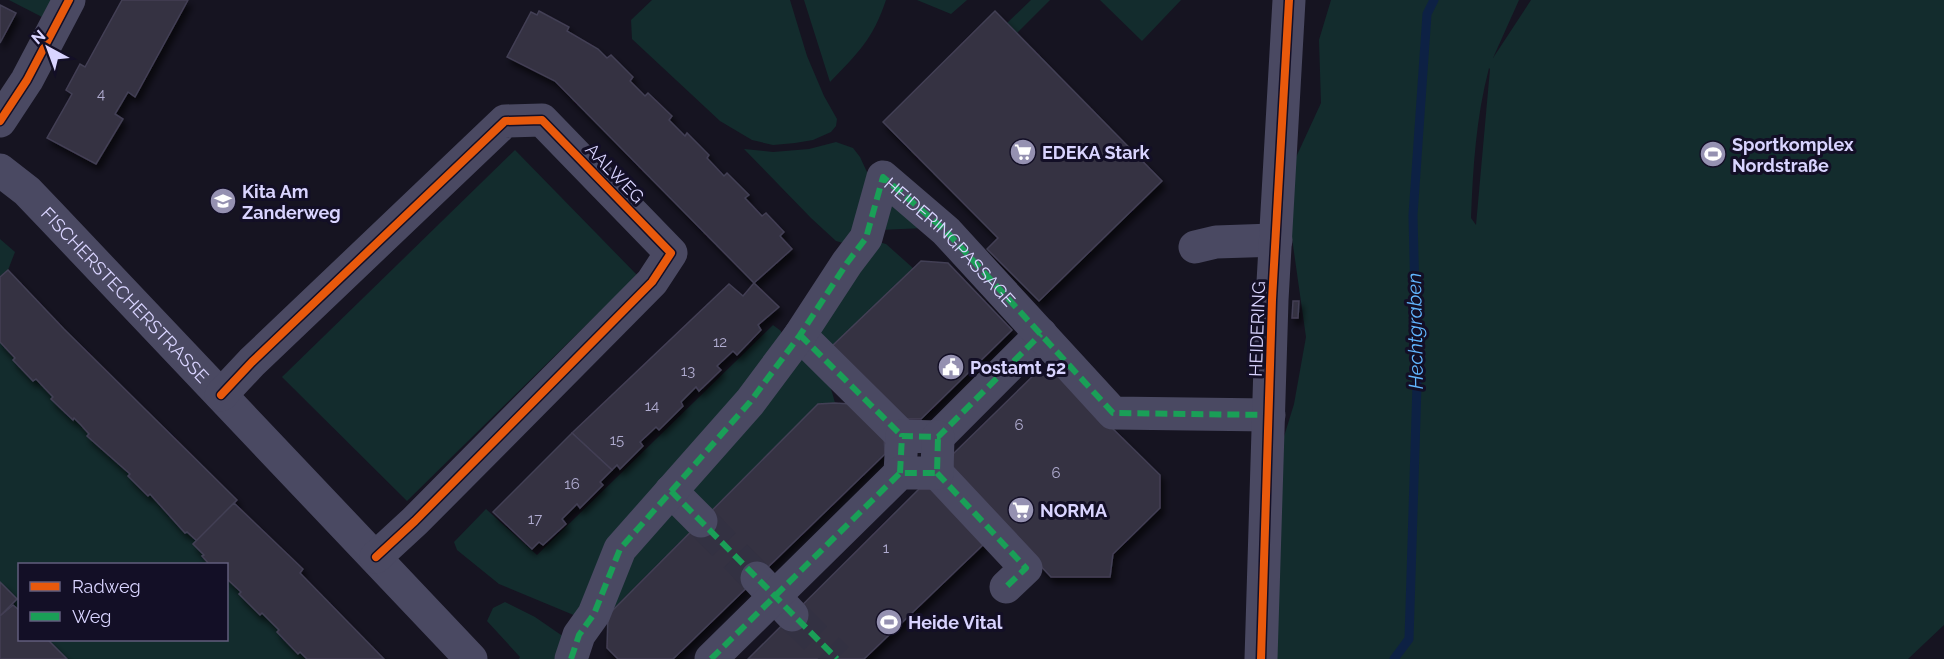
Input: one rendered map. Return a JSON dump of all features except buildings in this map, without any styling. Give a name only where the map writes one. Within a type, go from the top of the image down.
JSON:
[{"type":"street","points":[[0,121],[27,80],[69,0]]},
{"type":"street","name":"HEIDERING","points":[[1261,659],[1282,2]]},
{"type":"street","name":"AALWEG","points":[[221,395],[252,362],[505,121],[542,120],[671,253],[652,282],[414,521],[376,556]]},
{"type":"street","name":"FISCHERSTECHERSTRASSE","points":[[0,170],[27,191],[376,556],[471,659]]},
{"type":"street","name":"HEIDERINGPASSAGE","points":[[571,659],[579,635],[594,614],[620,549],[750,402],[800,335],[866,238],[883,177],[946,231],[1113,413],[1269,415]]},
{"type":"street","points":[[1195,247],[1216,242],[1276,240]]},
{"type":"street","points":[[1006,587],[1026,568],[937,473],[938,437],[1041,334]]},
{"type":"street","points":[[800,335],[902,436],[938,437]]},
{"type":"street","points":[[711,659],[900,473],[902,436]]},
{"type":"street","points":[[900,473],[937,473]]},
{"type":"street","points":[[671,490],[701,521]]},
{"type":"green space","points":[[9,0],[51,0],[42,17]]},
{"type":"green space","points":[[652,0],[790,0],[807,56],[824,96],[837,119],[836,126],[831,132],[813,140],[773,145],[752,140],[720,121],[632,39],[631,20]]},
{"type":"green space","points":[[804,0],[886,0],[876,25],[864,45],[830,82]]},
{"type":"green space","points":[[917,0],[967,0],[951,14]]},
{"type":"green space","points":[[1031,0],[1050,0],[1017,33],[1007,23]]},
{"type":"green space","points":[[1100,0],[1181,0],[1142,41]]},
{"type":"green space","points":[[1331,0],[1519,0],[1493,58],[1531,0],[1944,0],[1944,625],[1908,659],[1273,659],[1279,453],[1294,404],[1306,337],[1289,217],[1292,166],[1321,103],[1319,40]],"holes":[[[1490,69],[1476,225],[1471,218],[1474,161],[1481,105]]]},
{"type":"green space","points":[[836,142],[853,148],[860,157],[873,185],[847,244],[836,241],[811,218],[744,149],[773,152],[809,149]]},
{"type":"green space","points":[[515,150],[637,275],[407,501],[282,377]]},
{"type":"green space","points":[[882,199],[925,228],[879,230]]},
{"type":"green space","points":[[0,239],[15,252],[8,270],[0,277]]},
{"type":"green space","points":[[875,241],[886,244],[914,269],[831,347],[814,325]]},
{"type":"green space","points":[[773,325],[781,331],[781,343],[576,616],[499,584],[457,550],[454,542],[486,509],[537,555]]},
{"type":"green space","points":[[0,342],[33,381],[36,379],[53,397],[52,400],[73,420],[74,418],[89,434],[88,436],[130,474],[128,476],[147,496],[150,494],[185,533],[187,532],[197,541],[194,545],[208,563],[18,563],[18,610],[13,605],[17,599],[0,582]]},
{"type":"green space","points":[[798,357],[823,375],[830,386],[835,403],[818,404],[608,614],[623,557]]},
{"type":"green space","points":[[228,579],[260,615],[262,613],[279,630],[277,632],[298,654],[300,652],[307,659],[67,659],[49,641],[228,641]]},
{"type":"green space","points":[[505,602],[535,617],[564,637],[564,659],[519,659],[520,657],[487,621],[493,608]]},
{"type":"waterway","name":"Hechtgraben","points":[[1394,659],[1409,639],[1417,385],[1413,215],[1427,14],[1434,0]]},
{"type":"tunnel","points":[[701,521],[757,578]]},
{"type":"tunnel","points":[[792,615],[837,659]]},
{"type":"marked path","points":[[571,659],[579,635],[594,614],[620,549],[750,402],[800,335],[866,238],[883,177],[946,231],[1113,413],[1269,415]]},
{"type":"marked path","points":[[900,473],[902,436],[938,437],[1041,334]]},
{"type":"marked path","points":[[800,335],[902,436]]},
{"type":"marked path","points":[[711,659],[900,473],[937,473],[938,437]]},
{"type":"marked path","points":[[937,473],[1026,568],[1006,587]]},
{"type":"marked path","points":[[671,491],[837,659]]},
{"type":"cycle path","points":[[0,121],[27,80],[69,0]]},
{"type":"cycle path","points":[[1261,659],[1272,300],[1289,0]]},
{"type":"cycle path","points":[[221,395],[252,362],[505,121],[542,120],[671,253],[652,282],[415,521],[376,557]]},
{"type":"place","name":"EDEKA Stark","points":[[1023,152]]},
{"type":"place","name":"Sportkomplex Nordstraße","points":[[1713,154]]},
{"type":"place","name":"Kita Am Zanderweg","points":[[223,201]]},
{"type":"place","name":"Postamt 52","points":[[951,367]]},
{"type":"place","name":"NORMA","points":[[1021,510]]},
{"type":"place","name":"Heide Vital","points":[[889,622]]}]
